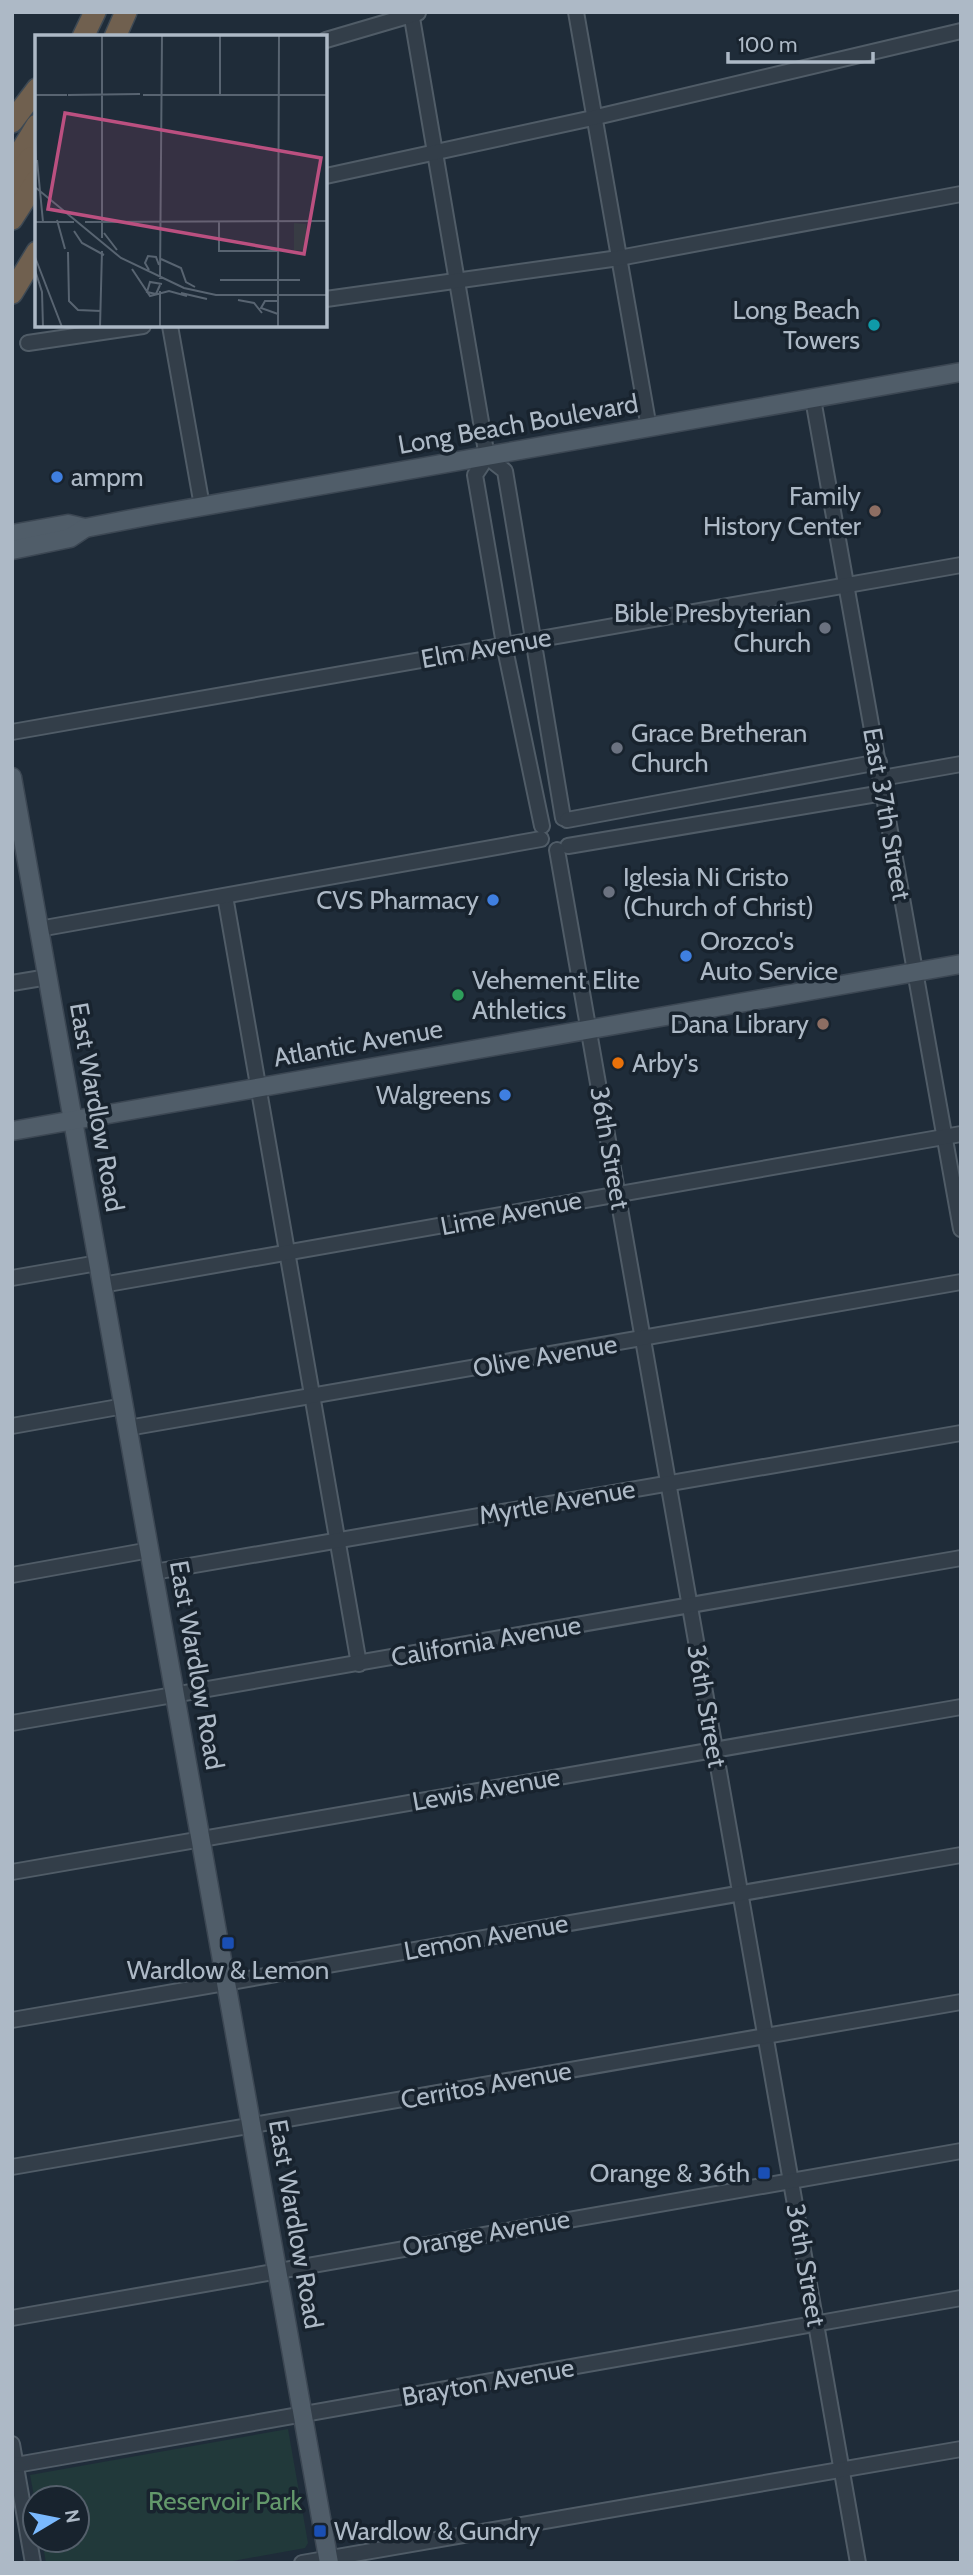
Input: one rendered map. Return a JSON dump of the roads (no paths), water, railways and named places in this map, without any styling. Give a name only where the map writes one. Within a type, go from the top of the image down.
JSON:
[{"type":"highway","points":[[94,27],[114,12]]},
{"type":"highway","points":[[116,35],[126,12]]},
{"type":"highway","points":[[12,122],[35,92]]},
{"type":"highway","points":[[12,166],[35,128]]},
{"type":"highway","points":[[12,187],[35,151]]},
{"type":"highway","points":[[12,200],[35,164]]},
{"type":"highway","points":[[12,219],[35,183]]},
{"type":"highway","points":[[12,293],[35,255]]},
{"type":"main road","name":"Long Beach Boulevard","points":[[12,550],[70,538],[85,528],[202,506],[961,372]]},
{"type":"main road","name":"Long Beach Boulevard","points":[[12,534],[68,524],[85,528]]},
{"type":"main road","name":"East Wardlow Road","points":[[12,777],[17,831],[48,977],[329,2560]]},
{"type":"main road","name":"Atlantic Avenue","points":[[12,1131],[961,964]]},
{"type":"street","points":[[576,12],[649,428]]},
{"type":"street","points":[[327,40],[414,13],[434,152],[487,457],[505,471],[565,819],[573,836],[563,848]]},
{"type":"street","points":[[327,176],[594,118],[961,31]]},
{"type":"street","points":[[327,299],[619,258],[961,194]]},
{"type":"street","points":[[28,343],[136,327]]},
{"type":"street","points":[[170,327],[202,506]]},
{"type":"street","name":"East 37th Street","points":[[813,399],[961,1229]]},
{"type":"street","points":[[487,457],[475,475],[504,644],[541,833],[547,847],[563,848],[883,786],[961,764]]},
{"type":"street","name":"Elm Avenue","points":[[12,732],[961,565]]},
{"type":"street","points":[[39,929],[225,896],[541,833],[553,817],[565,819],[879,762]]},
{"type":"street","name":"36th Street","points":[[563,848],[589,1030],[858,2563]]},
{"type":"street","points":[[225,896],[359,1664]]},
{"type":"street","points":[[12,983],[48,977]]},
{"type":"street","name":"Lime Avenue","points":[[102,1285],[289,1255],[618,1192],[961,1134]]},
{"type":"street","points":[[12,1278],[98,1263]]},
{"type":"street","name":"Olive Avenue","points":[[128,1428],[313,1398],[961,1282]]},
{"type":"street","points":[[12,1426],[124,1406]]},
{"type":"street","name":"Myrtle Avenue","points":[[154,1572],[669,1481],[961,1433]]},
{"type":"street","points":[[12,1575],[150,1550]]},
{"type":"street","name":"California Avenue","points":[[12,1723],[961,1558]]},
{"type":"street","name":"Lewis Avenue","points":[[12,1872],[961,1707]]},
{"type":"street","name":"Lemon Avenue","points":[[12,2021],[740,1891],[961,1855]]},
{"type":"street","name":"Cerritos Avenue","points":[[12,2167],[961,2002]]},
{"type":"street","name":"Orange Avenue","points":[[12,2318],[961,2151]]},
{"type":"street","name":"Brayton Avenue","points":[[16,2465],[961,2298]]},
{"type":"street","points":[[12,2444],[33,2563]]},
{"type":"street","points":[[302,2563],[961,2449]]},
{"type":"place","name":"Long Beach Towers","points":[[874,325]]},
{"type":"place","name":"ampm","points":[[57,477]]},
{"type":"place","name":"Family History Center","points":[[875,511]]},
{"type":"place","name":"Bible Presbyterian Church","points":[[825,628]]},
{"type":"place","name":"Grace Bretheran Church","points":[[617,748]]},
{"type":"place","name":"Iglesia Ni Cristo (Church of Christ)","points":[[609,892]]},
{"type":"place","name":"CVS Pharmacy","points":[[493,900]]},
{"type":"place","name":"Orozco's Auto Service","points":[[686,956]]},
{"type":"place","name":"Vehement Elite Athletics","points":[[458,995]]},
{"type":"place","name":"Dana Library","points":[[823,1024]]},
{"type":"place","name":"Arby's","points":[[618,1063]]},
{"type":"place","name":"Walgreens","points":[[505,1095]]},
{"type":"place","name":"Wardlow & Lemon","points":[[228,1943]]},
{"type":"place","name":"Orange & 36th","points":[[764,2173]]},
{"type":"place","name":"Wardlow & Gundry","points":[[320,2531]]},
{"type":"park label","name":"Reservoir Park","points":[[225,2501]]}]
